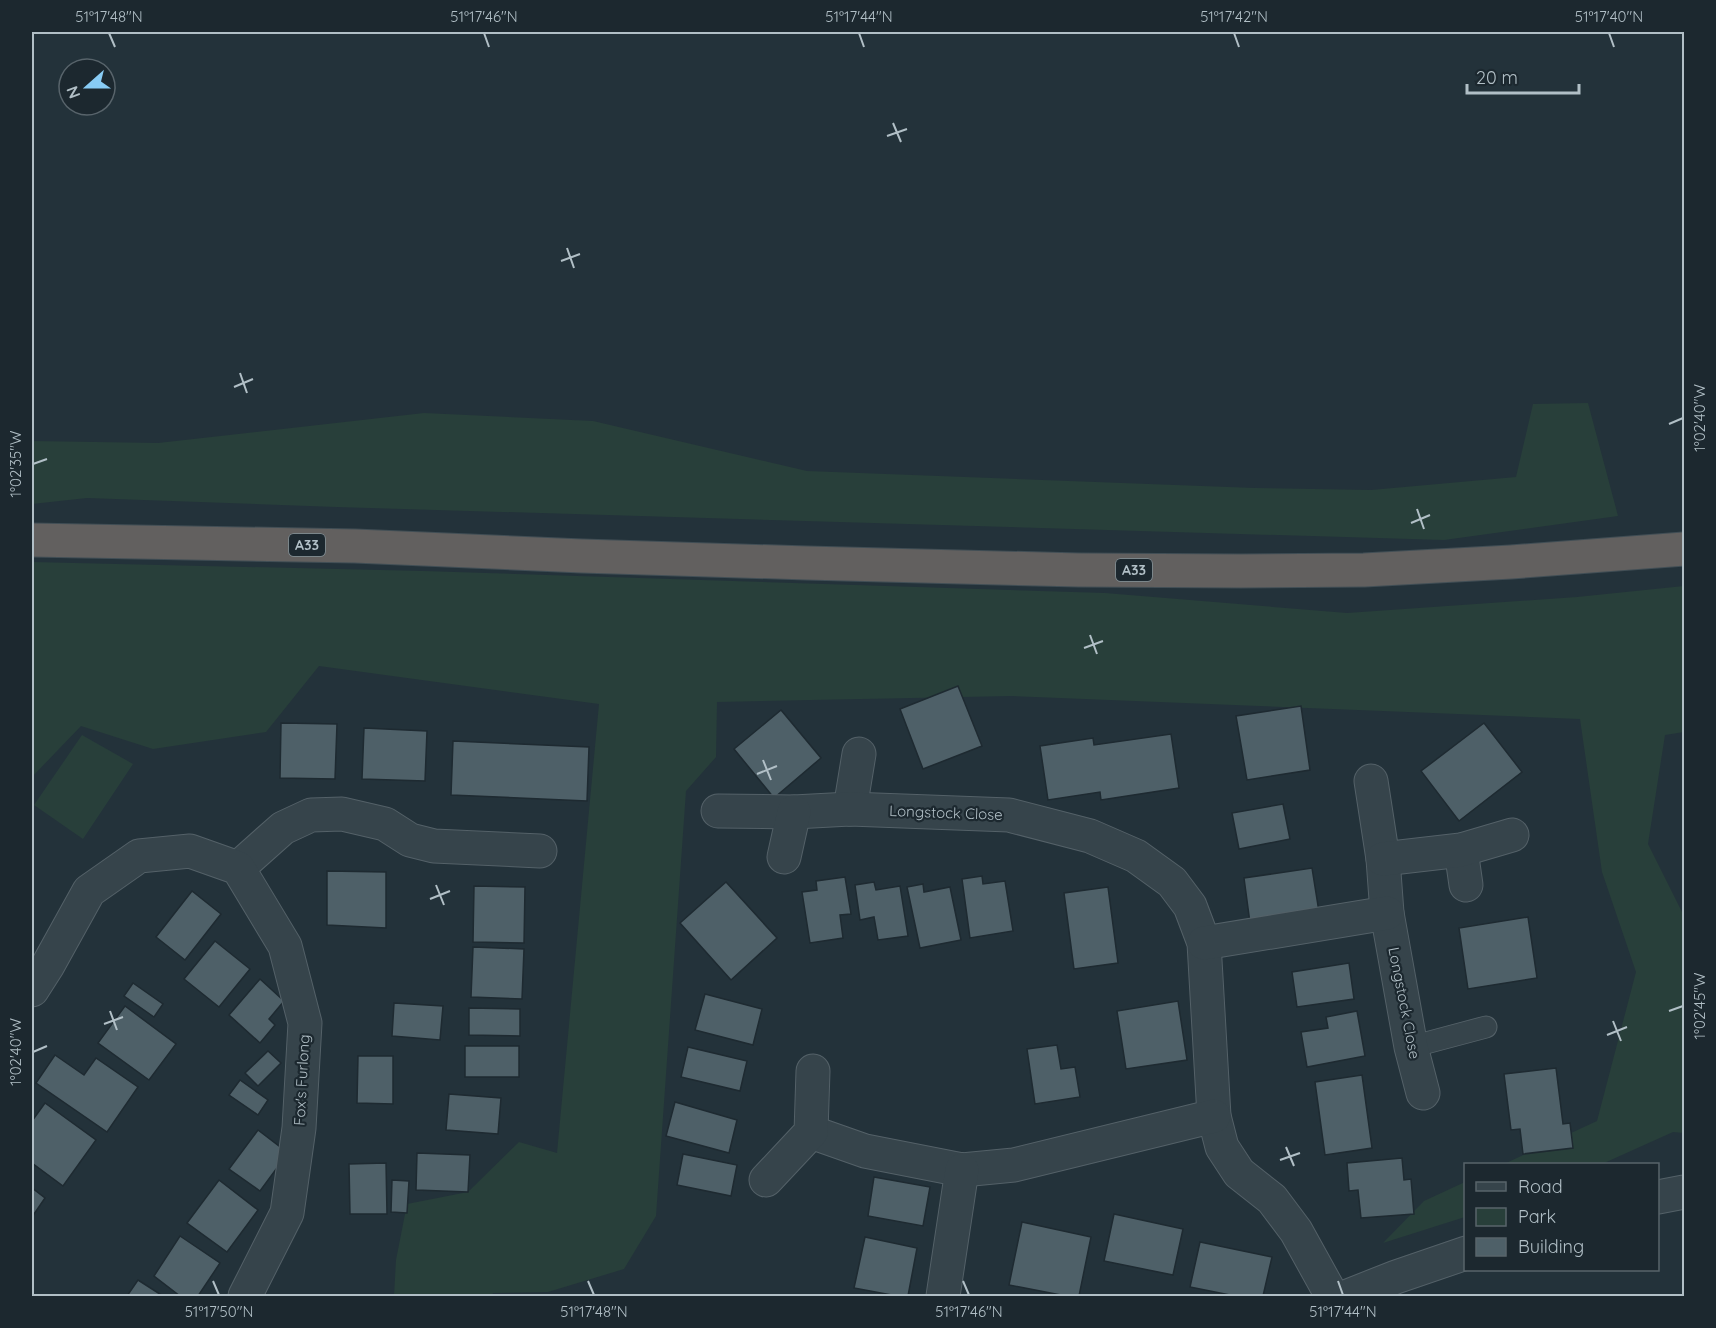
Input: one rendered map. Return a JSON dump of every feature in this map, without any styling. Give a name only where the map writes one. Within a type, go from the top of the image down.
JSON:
[{"type":"highway","name":"A33","points":[[32,540],[355,546],[807,563],[1079,570],[1241,571],[1364,570],[1488,564],[1684,549]]},
{"type":"street","points":[[850,810],[859,754]]},
{"type":"street","name":"Longstock Close","points":[[1371,781],[1383,859],[1387,913],[1411,1047],[1423,1093]]},
{"type":"street","name":"Longstock Close","points":[[718,811],[850,810],[1009,815],[1090,836],[1136,856],[1172,882],[1190,906],[1204,943],[1214,1116],[1222,1147],[1239,1173],[1272,1198],[1296,1231],[1332,1296]]},
{"type":"street","points":[[784,857],[794,812]]},
{"type":"street","points":[[32,990],[90,891],[139,856],[190,851],[238,868],[283,828],[311,815],[342,814],[385,824],[410,840],[434,846],[540,851]]},
{"type":"street","points":[[1383,859],[1461,850],[1512,835]]},
{"type":"street","points":[[1461,850],[1466,885]]},
{"type":"street","name":"Fox's Furlong","points":[[238,868],[285,946],[305,1023],[299,1128],[287,1213],[245,1296]]},
{"type":"street","points":[[1204,943],[1387,913]]},
{"type":"street","points":[[766,1180],[811,1132],[813,1071]]},
{"type":"street","points":[[811,1132],[865,1151],[962,1170],[1014,1165],[1214,1116]]},
{"type":"street","points":[[943,1296],[962,1170]]},
{"type":"street","points":[[1659,1197],[1684,1192]]},
{"type":"street","points":[[1347,1296],[1464,1254]]},
{"type":"lane","points":[[1411,1047],[1486,1028]]},
{"type":"green space","points":[[1588,403],[1618,516],[1444,540],[87,498],[32,504],[32,441],[158,443],[424,413],[593,421],[807,471],[1255,488],[1371,490],[1516,477],[1533,404]]},
{"type":"green space","points":[[32,562],[423,571],[1105,593],[1347,613],[1577,597],[1684,586],[1684,732],[1665,735],[1648,844],[1684,916],[1684,1133],[1673,1132],[1604,1163],[1506,1163],[1597,1121],[1636,972],[1602,872],[1580,719],[1011,696],[717,702],[716,757],[686,791],[656,1216],[624,1269],[548,1292],[493,1293],[492,1296],[394,1296],[396,1260],[407,1204],[468,1192],[519,1142],[557,1153],[599,704],[319,666],[266,732],[153,749],[81,726],[32,777]]},
{"type":"green space","points":[[82,735],[133,764],[83,839],[34,805]]},
{"type":"green space","points":[[1464,1182],[1464,1217],[1383,1243],[1424,1201]]},
{"type":"building","points":[[958,686],[982,746],[923,769],[900,709]]},
{"type":"building","points":[[1301,706],[1310,770],[1247,780],[1236,716]]},
{"type":"building","points":[[781,710],[821,758],[774,798],[734,749]]},
{"type":"building","points":[[281,723],[337,724],[335,779],[280,778]]},
{"type":"building","points":[[1484,723],[1522,772],[1459,821],[1421,771]]},
{"type":"building","points":[[364,728],[427,731],[425,781],[362,779]]},
{"type":"building","points":[[1171,734],[1179,788],[1101,800],[1100,792],[1048,800],[1040,746],[1093,738],[1094,745]]},
{"type":"building","points":[[453,741],[589,747],[587,801],[451,795]]},
{"type":"building","points":[[1283,804],[1290,839],[1239,849],[1232,813]]},
{"type":"building","points":[[1312,868],[1319,912],[1250,923],[1244,878]]},
{"type":"building","points":[[327,871],[386,872],[386,928],[327,925]]},
{"type":"building","points":[[982,876],[983,884],[1005,881],[1013,931],[970,938],[962,879]]},
{"type":"building","points":[[845,877],[851,914],[840,915],[843,938],[810,943],[802,892],[817,890],[816,881]]},
{"type":"building","points":[[726,882],[777,938],[731,980],[680,923]]},
{"type":"building","points":[[874,882],[876,890],[900,886],[908,936],[878,940],[874,917],[860,920],[855,885]]},
{"type":"building","points":[[923,884],[924,892],[950,887],[961,940],[920,948],[907,887]]},
{"type":"building","points":[[474,886],[525,887],[524,943],[473,942]]},
{"type":"building","points":[[1108,887],[1118,963],[1074,969],[1064,893]]},
{"type":"building","points":[[192,891],[221,914],[185,960],[156,937]]},
{"type":"building","points":[[1528,917],[1537,978],[1468,989],[1459,928]]},
{"type":"building","points":[[215,941],[250,969],[219,1007],[184,979]]},
{"type":"building","points":[[473,947],[524,949],[522,999],[471,997]]},
{"type":"building","points":[[1349,963],[1354,999],[1297,1007],[1292,972]]},
{"type":"building","points":[[260,979],[284,1001],[269,1019],[275,1025],[260,1043],[229,1015]]},
{"type":"building","points":[[133,983],[163,1004],[154,1017],[124,996]]},
{"type":"building","points":[[705,994],[762,1009],[753,1045],[695,1030]]},
{"type":"building","points":[[1178,1001],[1187,1060],[1126,1069],[1117,1011]]},
{"type":"building","points":[[394,1003],[443,1006],[440,1040],[392,1036]]},
{"type":"building","points":[[125,1006],[176,1044],[149,1080],[98,1043]]},
{"type":"building","points":[[469,1008],[520,1009],[520,1036],[469,1035]]},
{"type":"building","points":[[1357,1011],[1365,1056],[1307,1067],[1301,1032],[1328,1028],[1326,1017]]},
{"type":"building","points":[[1057,1045],[1061,1069],[1075,1067],[1080,1097],[1035,1104],[1027,1049]]},
{"type":"building","points":[[465,1046],[519,1046],[519,1077],[465,1077]]},
{"type":"building","points":[[688,1047],[747,1061],[740,1091],[681,1077]]},
{"type":"building","points":[[268,1051],[281,1063],[258,1086],[245,1073]]},
{"type":"building","points":[[55,1055],[84,1075],[96,1058],[138,1087],[107,1132],[36,1083]]},
{"type":"building","points":[[358,1056],[393,1056],[393,1104],[357,1103]]},
{"type":"building","points":[[1556,1068],[1563,1124],[1570,1123],[1573,1148],[1523,1154],[1520,1129],[1511,1130],[1504,1074]]},
{"type":"building","points":[[1362,1075],[1372,1148],[1325,1155],[1315,1082]]},
{"type":"building","points":[[240,1080],[268,1100],[258,1115],[229,1095]]},
{"type":"building","points":[[449,1094],[501,1098],[498,1134],[446,1130]]},
{"type":"building","points":[[675,1102],[737,1120],[729,1153],[666,1136]]},
{"type":"building","points":[[45,1103],[96,1140],[63,1186],[32,1163],[32,1121]]},
{"type":"building","points":[[258,1130],[288,1153],[260,1191],[229,1169]]},
{"type":"building","points":[[417,1153],[470,1155],[468,1192],[416,1190]]},
{"type":"building","points":[[683,1154],[737,1165],[731,1196],[677,1185]]},
{"type":"building","points":[[1402,1158],[1404,1180],[1411,1179],[1414,1214],[1361,1218],[1358,1190],[1349,1191],[1347,1163]]},
{"type":"building","points":[[386,1163],[387,1214],[350,1214],[349,1164]]},
{"type":"building","points":[[874,1177],[930,1187],[923,1226],[868,1216]]},
{"type":"building","points":[[219,1180],[258,1210],[227,1252],[187,1223]]},
{"type":"building","points":[[392,1180],[409,1181],[407,1213],[391,1212]]},
{"type":"building","points":[[32,1188],[45,1198],[32,1217]]},
{"type":"building","points":[[1114,1214],[1183,1229],[1173,1275],[1104,1261]]},
{"type":"building","points":[[1022,1222],[1091,1237],[1079,1296],[1066,1296],[1009,1285]]},
{"type":"building","points":[[180,1236],[220,1263],[198,1296],[180,1296],[154,1276]]},
{"type":"building","points":[[865,1237],[917,1248],[908,1296],[854,1288]]},
{"type":"building","points":[[1200,1242],[1272,1257],[1263,1296],[1235,1296],[1190,1287]]},
{"type":"building","points":[[138,1280],[163,1296],[127,1296]]}]
